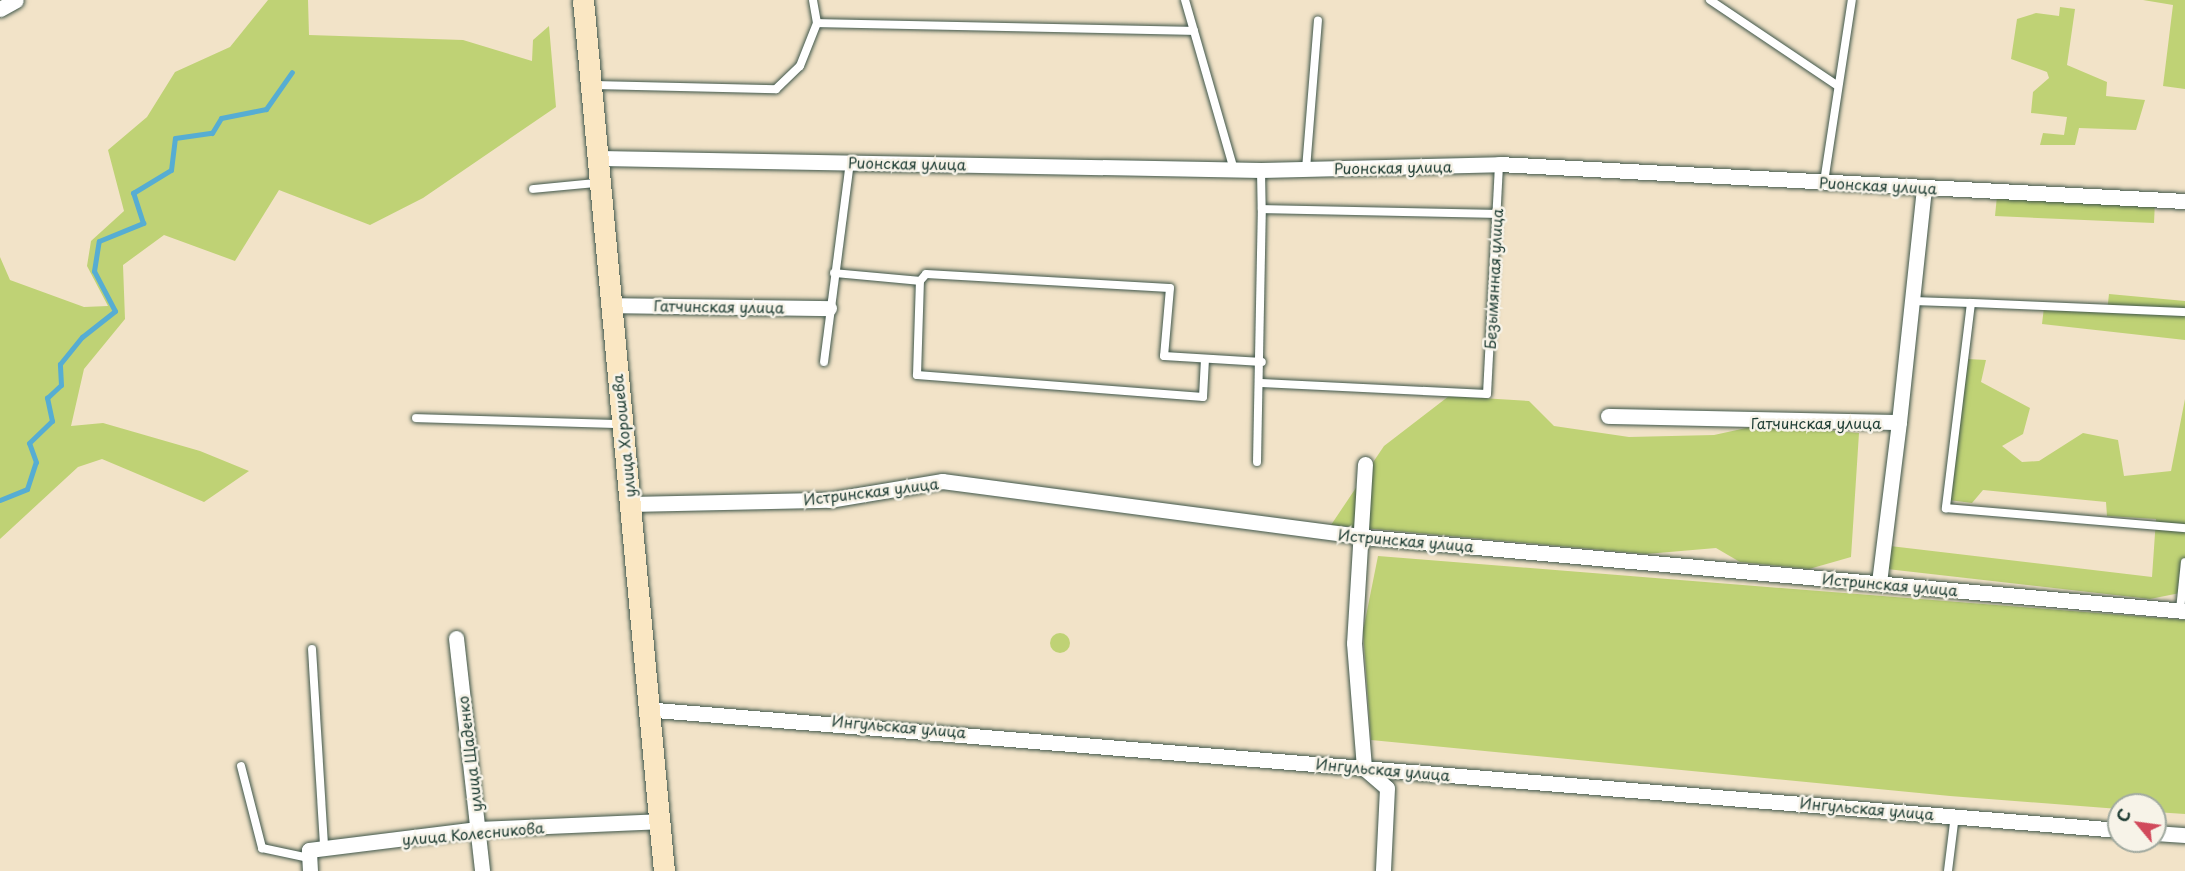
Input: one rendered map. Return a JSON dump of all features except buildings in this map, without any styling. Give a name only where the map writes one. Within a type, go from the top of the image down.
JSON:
[{"type":"main road","name":"улица Хорошева","points":[[583,0],[600,158],[609,305],[664,871]]},
{"type":"street","points":[[0,9],[16,0]]},
{"type":"street","name":"Рионская улица","points":[[600,158],[1233,166],[1261,170],[1499,165],[2185,201]]},
{"type":"street","points":[[1899,422],[1924,187]]},
{"type":"street","name":"Гатчинская улица","points":[[609,305],[829,308]]},
{"type":"street","name":"Гатчинская улица","points":[[1608,416],[1899,422],[1879,583]]},
{"type":"street","points":[[1365,464],[1365,537],[1354,643],[1364,768],[1387,788],[1383,871]]},
{"type":"street","name":"Истринская улица","points":[[630,504],[829,500],[942,482],[1365,537],[2182,610]]},
{"type":"street","name":"улица Щаденко","points":[[456,638],[482,871]]},
{"type":"street","name":"Ингульская улица","points":[[648,704],[656,710],[2107,829]]},
{"type":"street","name":"улица Колесникова","points":[[310,864],[309,850],[324,848],[478,829],[658,820]]},
{"type":"street","points":[[2167,834],[2185,835]]},
{"type":"lane","points":[[592,85],[776,89],[800,66],[817,23],[813,0]]},
{"type":"lane","points":[[1185,0],[1233,166]]},
{"type":"lane","points":[[1710,0],[1838,86]]},
{"type":"lane","points":[[1824,182],[1852,0]]},
{"type":"lane","points":[[1306,169],[1318,20]]},
{"type":"lane","points":[[817,23],[1194,31]]},
{"type":"lane","points":[[824,362],[829,308],[850,162]]},
{"type":"lane","name":"Безымянная улица","points":[[1261,383],[1487,394],[1499,165]]},
{"type":"lane","points":[[1257,462],[1262,362],[1261,170]]},
{"type":"lane","points":[[533,189],[602,182]]},
{"type":"lane","points":[[1262,209],[1496,214]]},
{"type":"lane","points":[[834,273],[920,281]]},
{"type":"lane","points":[[1205,359],[1203,397],[917,375],[920,281],[926,274],[1170,288],[1164,356],[1262,362]]},
{"type":"lane","points":[[1912,301],[2185,312]]},
{"type":"lane","points":[[1971,303],[1946,508],[2185,528]]},
{"type":"lane","points":[[416,418],[621,424]]},
{"type":"lane","points":[[2182,610],[2185,562]]},
{"type":"lane","points":[[312,649],[324,848]]},
{"type":"lane","points":[[241,766],[262,849],[310,864]]},
{"type":"lane","points":[[1948,871],[1955,815]]},
{"type":"green space","points":[[268,0],[308,0],[309,35],[463,40],[532,61],[533,40],[549,26],[556,107],[423,198],[370,225],[279,190],[235,261],[164,235],[123,265],[125,319],[84,369],[71,426],[103,423],[200,451],[249,471],[204,502],[102,459],[78,467],[0,539],[0,257],[10,280],[84,307],[108,306],[87,266],[91,241],[124,211],[108,150],[147,117],[175,72],[230,47]]},
{"type":"green space","points":[[2143,0],[2185,0],[2185,89],[2163,86],[2173,5]]},
{"type":"green space","points":[[2060,7],[2075,9],[2067,65],[2107,82],[2106,96],[2145,100],[2136,130],[2079,128],[2075,145],[2040,145],[2043,133],[2064,135],[2067,117],[2031,113],[2033,92],[2049,78],[2047,72],[2011,59],[2017,19],[2036,13],[2059,16]]},
{"type":"green space","points":[[1997,196],[2155,201],[2154,223],[1995,216]]},
{"type":"green space","points":[[2109,294],[2185,301],[2185,340],[2042,324],[2044,307],[2107,312]]},
{"type":"green space","points":[[1968,359],[1986,360],[1981,382],[2030,408],[2023,434],[2002,446],[2022,462],[2039,461],[2083,433],[2118,440],[2124,476],[2171,471],[2185,399],[2185,592],[2150,599],[1887,569],[1890,546],[2152,577],[2156,519],[2107,516],[2106,502],[1983,490],[1972,503],[1949,500]]},
{"type":"green space","points":[[1449,396],[1529,401],[1554,426],[1629,437],[1714,435],[1760,425],[1859,433],[1851,557],[1809,569],[1740,562],[1716,548],[1646,554],[1331,525],[1384,446]]},
{"type":"green space","points":[[1378,556],[2185,620],[2185,814],[2167,813],[2167,793],[2107,793],[2107,808],[1950,796],[1371,740],[1363,631]]},
{"type":"green space","points":[[1060,633],[1067,636],[1070,643],[1067,650],[1060,653],[1053,650],[1050,643],[1053,636]]},
{"type":"waterway","points":[[0,500],[27,489],[36,462],[29,443],[52,421],[47,398],[61,385],[60,364],[82,337],[115,311],[94,271],[99,241],[143,223],[133,193],[171,170],[175,138],[212,133],[221,118],[266,109],[292,72]]}]
